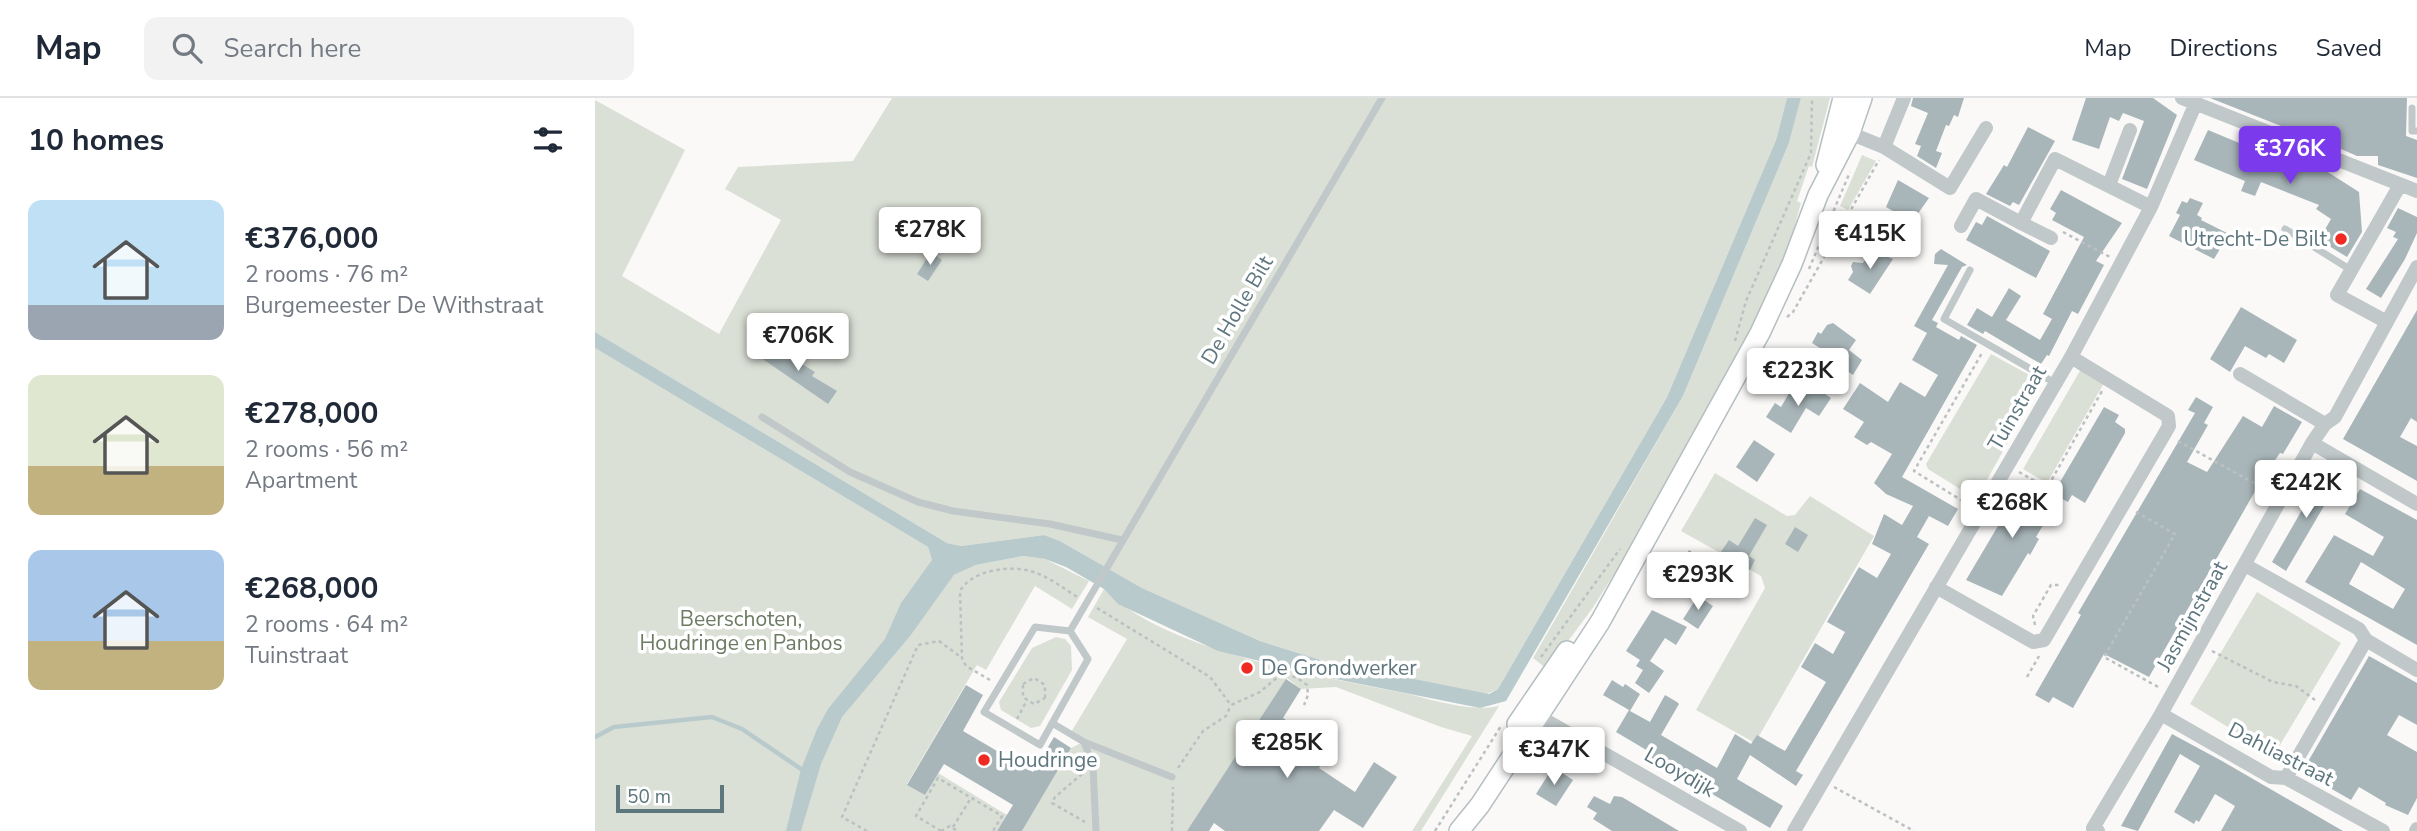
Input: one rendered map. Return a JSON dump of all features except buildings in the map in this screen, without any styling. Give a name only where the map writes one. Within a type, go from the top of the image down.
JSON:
[{"type":"main road","points":[[1842,130],[1843,98]]},
{"type":"main road","points":[[1458,831],[1532,712],[1634,559],[1760,333],[1792,264],[1842,130],[1863,98]]},
{"type":"street","points":[[1884,147],[1904,98]]},
{"type":"street","points":[[2189,102],[2417,191]]},
{"type":"street","name":"Tuinstraat","points":[[1794,831],[2071,357],[2122,264],[2151,207],[2189,102]]},
{"type":"street","points":[[1842,130],[1884,147],[1950,188],[1986,128]]},
{"type":"street","points":[[2109,185],[2130,130]]},
{"type":"street","points":[[2021,223],[2061,144]]},
{"type":"street","points":[[2055,159],[2151,207]]},
{"type":"street","points":[[2387,322],[2337,295],[2400,185]]},
{"type":"street","points":[[1961,226],[1976,199],[2051,238]]},
{"type":"street","name":"Jasmijnstraat","points":[[2096,830],[2312,443],[2325,424],[2335,417],[2417,267]]},
{"type":"street","points":[[1936,587],[2033,642],[2044,640],[2169,426],[2168,416],[2071,357]]},
{"type":"street","points":[[2240,374],[2325,424]]},
{"type":"street","points":[[2312,443],[2417,504]]},
{"type":"street","points":[[2245,565],[2360,629],[2366,640],[2417,670]]},
{"type":"street","points":[[2286,778],[2366,640]]},
{"type":"street","name":"Looydijk","points":[[1532,712],[1740,831]]},
{"type":"street","name":"Dahliastraat","points":[[2161,714],[2271,776],[2286,778],[2383,831]]},
{"type":"lane","name":"De Holle Bilt","points":[[1087,602],[1382,98]]},
{"type":"lane","points":[[2411,107],[2412,131],[2417,131]]},
{"type":"lane","points":[[2285,229],[2351,270]]},
{"type":"lane","points":[[1970,270],[1944,319],[2055,384]]},
{"type":"lane","points":[[762,417],[850,472],[918,502],[953,512],[1050,524],[1122,540]]},
{"type":"lane","points":[[1070,631],[1087,602]]},
{"type":"lane","points":[[1035,626],[1070,631],[1088,659],[1040,744],[984,712],[999,686],[1035,626]]},
{"type":"lane","points":[[1052,723],[1084,742],[1172,777]]},
{"type":"lane","points":[[1084,742],[1093,765],[1096,830]]},
{"type":"path","points":[[1734,345],[1744,317],[1746,301],[1811,153],[1812,98]]},
{"type":"path","points":[[1784,320],[1793,312],[1884,147]]},
{"type":"path","points":[[2051,238],[2062,231],[2122,264]]},
{"type":"path","points":[[1981,512],[1915,471],[1987,344]]},
{"type":"path","points":[[2008,465],[2046,488],[2109,379]]},
{"type":"path","points":[[2165,433],[2282,499]]},
{"type":"path","points":[[2123,504],[2175,534],[2104,657],[2172,694]]},
{"type":"path","points":[[1536,666],[1625,539]]},
{"type":"path","points":[[961,658],[960,590],[965,583],[983,573],[1016,569],[1033,571],[1210,677],[1231,705]]},
{"type":"path","points":[[867,831],[842,817],[918,645],[939,641],[961,658],[966,666],[999,686]]},
{"type":"path","points":[[2200,645],[2273,682],[2295,686],[2310,698],[2328,705]]},
{"type":"path","points":[[1172,831],[1172,777],[1203,732],[1226,716],[1231,705],[1260,692],[1280,675],[1296,677],[1307,685],[1308,695],[1304,705]]},
{"type":"path","points":[[1034,678],[1045,685],[1045,698],[1034,704],[1028,700],[1023,697],[1023,684],[1034,678]]},
{"type":"path","points":[[1011,728],[1028,700]]},
{"type":"path","points":[[1435,831],[1504,719]]},
{"type":"path","points":[[1093,765],[1055,797],[1052,803],[1096,830]]},
{"type":"path","points":[[957,831],[946,826],[941,831],[916,816],[938,778],[1002,816],[993,831]]},
{"type":"path","points":[[1824,781],[1914,831]]},
{"type":"path","points":[[953,827],[971,798]]},
{"type":"green space","points":[[892,98],[1787,98],[1776,140],[1667,397],[1498,689],[1484,695],[1324,661],[1260,641],[1142,588],[1060,541],[1044,535],[961,546],[947,543],[595,332],[595,100],[685,150],[622,276],[719,334],[781,220],[725,189],[738,167],[853,161]]},
{"type":"green space","points":[[1801,98],[1830,98],[1812,167],[1809,166],[1797,201],[1801,203],[1786,258],[1759,315],[1632,546],[1592,609],[1547,669],[1533,658],[1683,396],[1789,143]]},
{"type":"green space","points":[[1862,155],[1876,161],[1848,210],[1840,206]]},
{"type":"green space","name":"Beerschoten, Houdringe en Panbos","points":[[595,348],[928,547],[932,560],[888,662],[954,575],[976,565],[1023,556],[1045,559],[1089,581],[1072,609],[1035,586],[986,670],[977,665],[907,784],[925,795],[938,773],[1007,815],[997,831],[595,831]]},
{"type":"green space","points":[[1991,354],[2042,382],[1976,499],[1928,469],[1926,464]]},
{"type":"green space","points":[[2081,369],[2104,383],[2047,483],[2023,469]]},
{"type":"green space","points":[[1715,473],[1787,516],[1795,515],[1810,496],[1874,536],[1755,743],[1696,710],[1765,588],[1761,576],[1681,531]]},
{"type":"green space","points":[[1104,589],[1131,611],[1164,629],[1243,657],[1449,704],[1475,708],[1499,706],[1421,831],[1412,831],[1472,736],[1336,687],[1301,689],[1287,678],[1190,831],[1022,831],[1071,748],[1083,742],[1070,734],[1127,639],[1088,617]]},
{"type":"green space","points":[[2257,592],[2341,643],[2274,755],[2190,704]]},
{"type":"green space","points":[[1056,637],[1065,639],[1071,646],[1072,670],[1040,726],[1031,728],[1001,710],[999,702],[1032,648]]},
{"type":"shaded area","points":[[1787,98],[1801,98],[1789,143],[1683,396],[1506,701],[1480,708],[1325,677],[1218,651],[1118,604],[1104,589],[1066,567],[1045,559],[1023,556],[976,565],[954,575],[910,636],[842,717],[821,764],[801,831],[786,831],[801,769],[817,729],[828,709],[885,639],[901,603],[932,560],[928,547],[595,348],[595,332],[947,543],[961,546],[1044,535],[1060,541],[1142,588],[1260,641],[1324,661],[1489,694],[1498,689],[1667,397],[1776,140]]},
{"type":"waterway","points":[[595,737],[614,727],[712,717],[742,729],[801,769]]},
{"type":"place","name":"Utrecht-De Bilt","points":[[2341,239]]},
{"type":"place","name":"De Grondwerker","points":[[1247,668]]},
{"type":"place","name":"Houdringe","points":[[984,760]]}]
